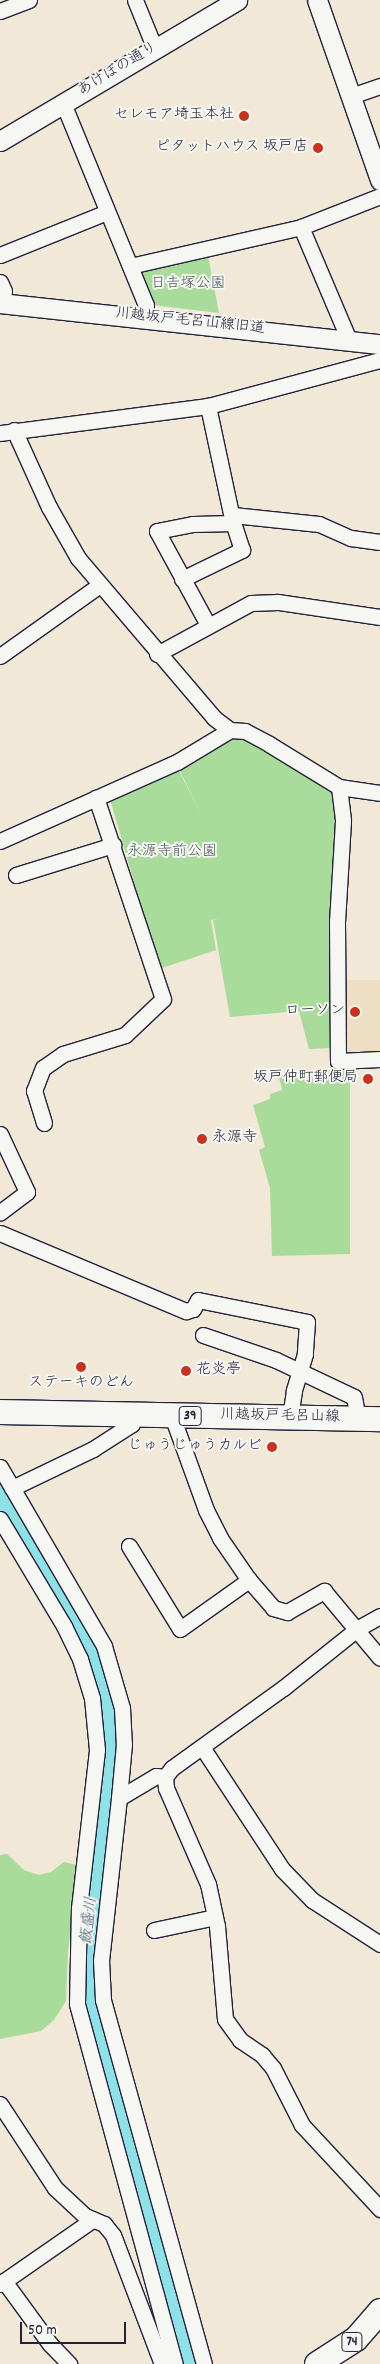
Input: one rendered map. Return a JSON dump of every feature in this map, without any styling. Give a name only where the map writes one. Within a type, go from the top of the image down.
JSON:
[{"type":"main road","name":"川越坂戸毛呂山線","points":[[0,1412],[369,1419]]},
{"type":"main road","name":"74","points":[[317,2364],[356,2339],[380,2311]]},
{"type":"street","points":[[0,11],[29,0]]},
{"type":"street","points":[[135,0],[155,49]]},
{"type":"street","name":"あけぼの通り","points":[[0,141],[237,0]]},
{"type":"street","points":[[316,0],[380,180]]},
{"type":"street","points":[[351,96],[380,86]]},
{"type":"street","points":[[63,103],[146,305],[145,317]]},
{"type":"street","points":[[130,266],[301,227],[380,196]]},
{"type":"street","points":[[0,255],[107,212]]},
{"type":"street","points":[[301,227],[365,342],[351,370]]},
{"type":"street","points":[[0,282],[4,291],[1,303]]},
{"type":"street","name":"川越坂戸毛呂山線旧道","points":[[1,303],[365,342]]},
{"type":"street","points":[[380,360],[351,370],[208,406],[7,432],[78,558],[98,586],[214,718],[230,730],[245,731],[339,787],[380,793]]},
{"type":"street","points":[[182,579],[242,550],[233,519],[208,406]]},
{"type":"street","points":[[208,625],[157,531],[233,519],[319,524],[352,538],[380,542]]},
{"type":"street","points":[[0,656],[98,586]]},
{"type":"street","points":[[157,654],[208,625],[251,604],[278,602],[380,617]]},
{"type":"street","points":[[0,841],[177,762],[230,730]]},
{"type":"street","points":[[339,787],[343,821],[337,922],[338,1061],[380,1059]]},
{"type":"street","points":[[44,1123],[34,1090],[43,1068],[63,1054],[125,1034],[153,1012],[163,999],[96,798]]},
{"type":"street","points":[[16,875],[113,845]]},
{"type":"street","points":[[0,1134],[27,1192],[0,1212]]},
{"type":"street","points":[[0,1233],[186,1310],[193,1309],[198,1300],[307,1322],[301,1373],[294,1391],[290,1417]]},
{"type":"street","points":[[203,1335],[276,1360],[354,1397],[369,1419]]},
{"type":"street","points":[[12,1488],[93,1450],[132,1424],[132,1415]]},
{"type":"street","points":[[172,1416],[206,1510],[220,1538],[249,1580],[273,1608],[287,1612],[324,1591],[380,1658]]},
{"type":"street","points":[[0,1467],[104,1646],[114,1672],[122,1708],[124,1735],[119,1798],[113,1835],[100,1960],[103,2000],[204,2364]]},
{"type":"street","points":[[0,1519],[64,1626],[88,1681],[97,1750],[90,1832],[79,1908],[77,2004],[175,2364]]},
{"type":"street","points":[[129,1546],[180,1629],[249,1580]]},
{"type":"street","points":[[119,1798],[156,1776],[165,1777],[357,1629],[380,1616]]},
{"type":"street","points":[[202,1747],[282,1869],[312,1900],[380,1944]]},
{"type":"street","points":[[165,1777],[166,1788],[208,1884],[215,1917],[225,2019],[240,2040],[262,2055],[273,2068],[302,2125],[380,2208]]},
{"type":"street","points":[[90,1832],[113,1835]]},
{"type":"street","points":[[154,1930],[215,1917]]},
{"type":"street","points":[[0,2104],[55,2188],[92,2220],[104,2224],[113,2235],[162,2364]]},
{"type":"street","points":[[69,2364],[50,2344],[2,2283],[92,2220]]},
{"type":"shaded area","points":[[340,980],[380,980],[380,1054],[340,1054]]},
{"type":"green space","name":"日𠮷塚公園","points":[[208,256],[219,313],[153,305],[141,275],[143,270]]},
{"type":"green space","name":"永源寺前公園","points":[[242,737],[333,788],[337,798],[332,1048],[309,1049],[299,1011],[230,1017],[213,920],[223,918],[211,920],[216,950],[159,969],[110,799],[177,767],[202,816],[178,767],[232,738]]},
{"type":"green space","points":[[332,1070],[350,1071],[350,1254],[272,1256],[270,1188],[259,1150],[265,1147],[253,1105],[270,1099],[270,1094],[282,1090],[279,1077]]},
{"type":"green space","points":[[7,1854],[24,1870],[39,1875],[51,1872],[64,1862],[77,1865],[68,1952],[66,2001],[54,2020],[41,2031],[0,2039],[0,1855]]},
{"type":"waterway","name":"飯盛川","points":[[0,1493],[93,1649],[104,1681],[109,1705],[111,1763],[86,1950],[87,1985],[92,2014],[190,2364]]},
{"type":"place","name":"セレモア埼玉本社","points":[[244,116]]},
{"type":"place","name":"ピタットハウス 坂戸店","points":[[318,148]]},
{"type":"place","name":"ローソン","points":[[355,1012]]},
{"type":"place","name":"坂戸仲町郵便局","points":[[368,1079]]},
{"type":"place","name":"永源寺","points":[[202,1139]]},
{"type":"place","name":"ステーキのどん","points":[[81,1367]]},
{"type":"place","name":"花炎亭","points":[[186,1371]]},
{"type":"place","name":"じゅうじゅうカルビ","points":[[272,1447]]}]
